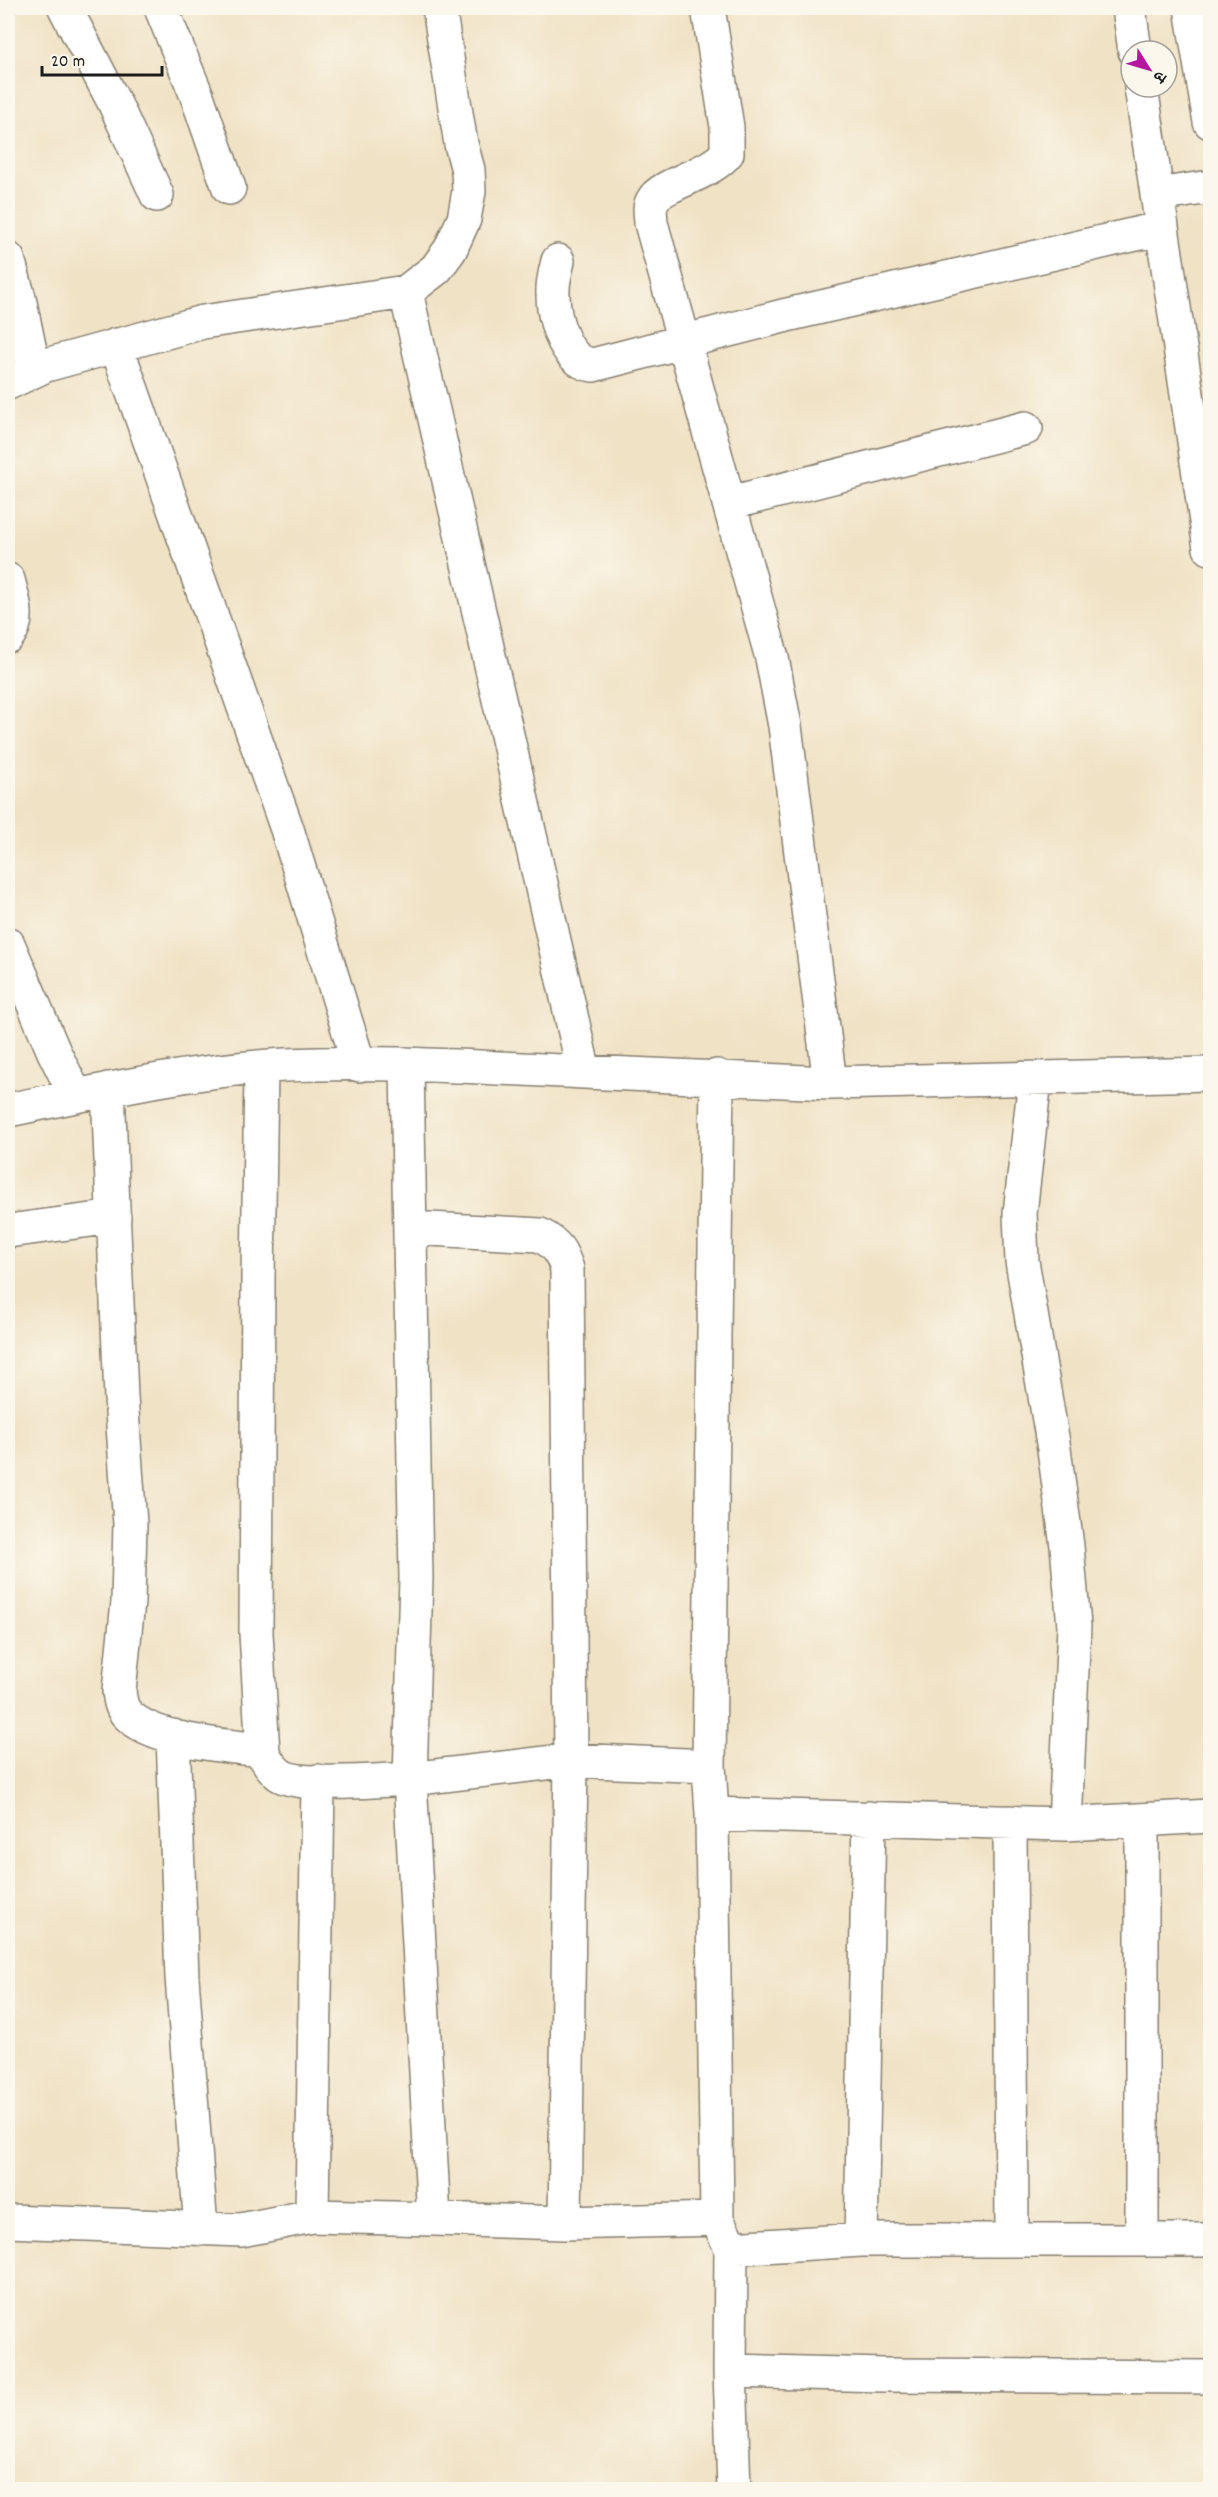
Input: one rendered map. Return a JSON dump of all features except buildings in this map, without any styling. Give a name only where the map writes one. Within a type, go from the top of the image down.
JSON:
[{"type":"street","points":[[65,8],[115,104],[157,195]]},
{"type":"street","points":[[161,8],[197,96],[229,188]]},
{"type":"street","points":[[8,259],[19,298],[21,376],[116,345],[203,322],[406,292],[436,269],[450,250],[464,219],[469,192],[468,170],[461,144],[439,8]]},
{"type":"street","points":[[708,8],[727,127],[727,153],[713,167],[657,195],[650,206],[651,223],[772,658],[785,726],[830,1083]]},
{"type":"street","points":[[1129,8],[1133,39]]},
{"type":"street","points":[[1191,8],[1210,122]]},
{"type":"street","points":[[1143,99],[1210,548]]},
{"type":"street","points":[[1157,195],[1210,187]]},
{"type":"street","points":[[558,261],[553,287],[557,316],[566,344],[574,357],[584,364],[593,365],[787,315],[1162,228]]},
{"type":"street","points":[[406,292],[584,1072]]},
{"type":"street","points":[[116,345],[287,829],[359,1065]]},
{"type":"street","points":[[730,503],[1026,428]]},
{"type":"street","points":[[8,580],[15,605],[15,623],[8,636]]},
{"type":"street","points":[[8,944],[49,1042],[76,1096]]},
{"type":"street","points":[[8,1110],[175,1076],[285,1065],[407,1065],[717,1076],[830,1083],[1210,1074]]},
{"type":"street","points":[[407,1065],[416,1578],[410,1779],[434,2219]]},
{"type":"street","points":[[261,1067],[256,1633],[263,1750],[268,1764],[280,1775],[292,1779],[318,1781],[410,1779],[571,1760],[709,1766]]},
{"type":"street","points":[[717,1076],[709,1766],[712,1814],[717,2219],[731,2248],[730,2371],[734,2490]]},
{"type":"street","points":[[1035,1079],[1020,1225],[1022,1261],[1057,1471],[1074,1626],[1065,1824]]},
{"type":"street","points":[[108,1089],[121,1397],[130,1524],[128,1602],[119,1691],[121,1703],[126,1713],[143,1724],[173,1736],[200,1743],[263,1750]]},
{"type":"street","points":[[8,1231],[114,1217]]},
{"type":"street","points":[[411,1228],[540,1235],[554,1242],[562,1254],[567,1269],[571,1760],[565,2223]]},
{"type":"street","points":[[173,1736],[182,1977],[201,2229]]},
{"type":"street","points":[[312,2216],[318,1781]]},
{"type":"street","points":[[712,1814],[1065,1824],[1210,1816]]},
{"type":"street","points":[[861,2240],[869,1818]]},
{"type":"street","points":[[1142,1820],[1142,2240]]},
{"type":"street","points":[[1010,1822],[1012,2240]]},
{"type":"street","points":[[8,2221],[242,2230],[312,2216],[565,2223],[717,2219]]},
{"type":"street","points":[[731,2248],[861,2240],[1210,2240]]},
{"type":"street","points":[[730,2371],[896,2375],[1210,2377]]}]
